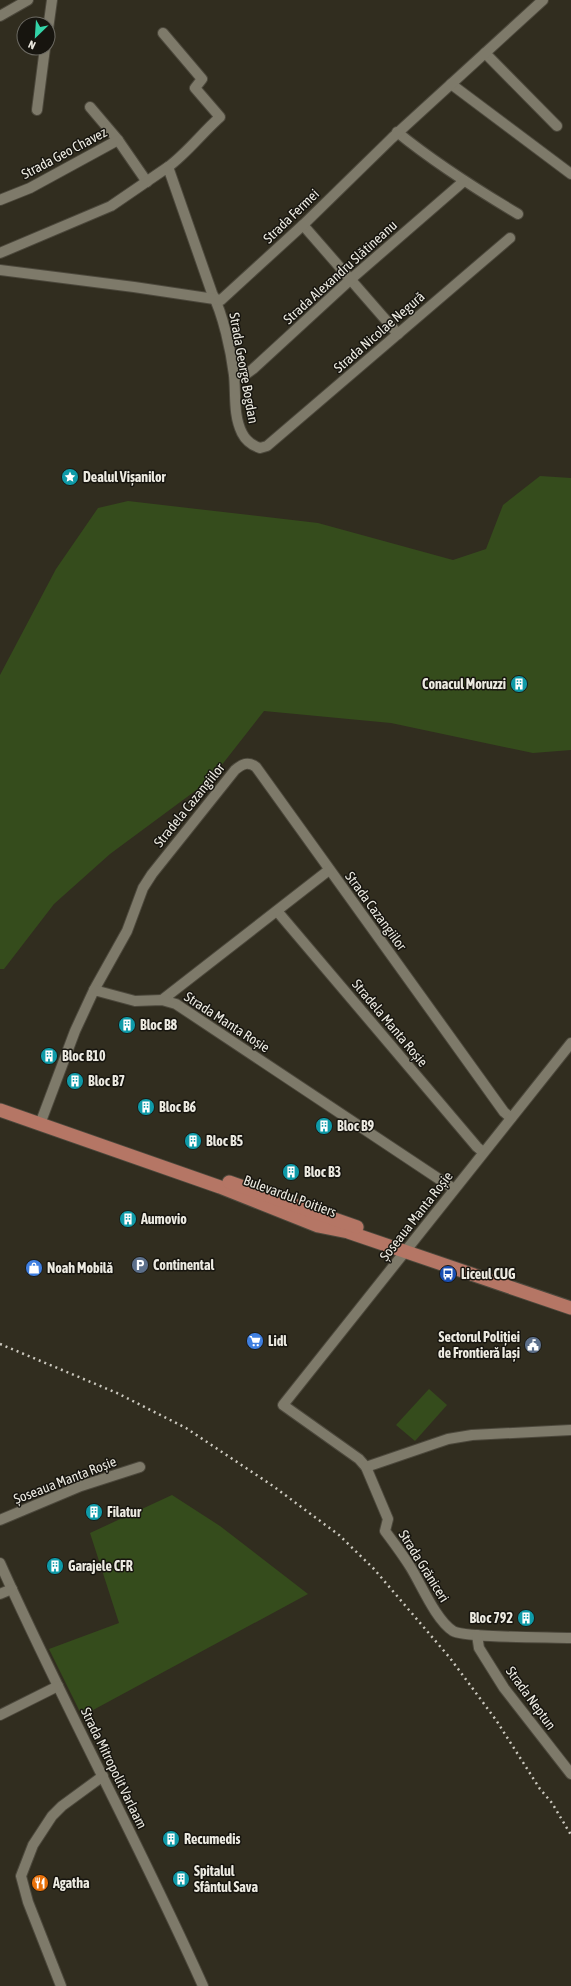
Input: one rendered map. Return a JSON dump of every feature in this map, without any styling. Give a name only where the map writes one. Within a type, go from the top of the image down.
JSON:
[{"type":"main road","name":"Bulevardul Poitiers","points":[[0,1101],[42,1120],[571,1308]]},
{"type":"main road","name":"Bulevardul Poitiers","points":[[0,1110],[42,1120]]},
{"type":"main road","name":"Bulevardul Poitiers","points":[[408,1249],[571,1300]]},
{"type":"street","points":[[0,16],[28,0]]},
{"type":"street","points":[[50,16],[52,0]]},
{"type":"street","name":"Strada Fermei","points":[[216,300],[221,300],[303,225],[397,132],[543,0]]},
{"type":"street","points":[[0,253],[111,206],[181,158],[220,117],[195,88],[202,79],[163,33]]},
{"type":"street","points":[[485,53],[557,126]]},
{"type":"street","points":[[37,110],[45,56]]},
{"type":"street","points":[[451,84],[571,174]]},
{"type":"street","name":"Strada Geo Chavez","points":[[90,107],[118,140],[147,182]]},
{"type":"street","points":[[397,132],[423,153],[464,181],[518,214]]},
{"type":"street","name":"Strada Geo Chavez","points":[[0,200],[30,188],[118,140]]},
{"type":"street","name":"Strada George Bogdan","points":[[168,167],[219,305],[234,374],[236,410],[241,432],[248,443],[260,448],[266,446]]},
{"type":"street","name":"Strada Alexandru Slătineanu","points":[[234,374],[242,377],[254,369],[351,279],[464,181]]},
{"type":"street","points":[[303,225],[398,334]]},
{"type":"street","name":"Strada Nicolae Negură","points":[[266,446],[510,238]]},
{"type":"street","points":[[0,270],[134,287],[216,300]]},
{"type":"street","name":"Stradela Cazangiilor","points":[[94,990],[127,931],[143,888],[152,874],[187,828],[241,765],[246,763],[256,767],[329,870]]},
{"type":"street","name":"Strada Cazangiilor","points":[[162,1000],[329,870],[504,1112],[511,1118]]},
{"type":"street","name":"Stradela Manta Roșie","points":[[277,911],[472,1142],[483,1152]]},
{"type":"street","points":[[42,1120],[75,1031],[94,990]]},
{"type":"street","name":"Strada Manta Roșie","points":[[94,990],[134,1001],[162,1000],[176,1004],[454,1189]]},
{"type":"street","name":"Șoseaua Manta Roșie","points":[[283,1405],[571,1043]]},
{"type":"street","name":"Strada Grăniceri","points":[[283,1405],[359,1459],[366,1467],[388,1519],[385,1531],[411,1567],[443,1622],[457,1634],[571,1638]]},
{"type":"street","points":[[366,1467],[448,1439],[472,1435],[571,1430]]},
{"type":"street","name":"Șoseaua Manta Roșie","points":[[0,1520],[81,1486],[140,1467]]},
{"type":"street","name":"Strada Mitropolit Varlaam","points":[[0,1563],[58,1686],[170,1913],[203,1986]]},
{"type":"street","points":[[0,1594],[12,1589]]},
{"type":"street","name":"Strada Neptun","points":[[477,1635],[479,1648],[504,1688],[571,1774]]},
{"type":"street","points":[[0,1715],[58,1686]]},
{"type":"street","points":[[61,1986],[28,1902],[21,1876],[25,1863],[40,1832],[62,1806],[103,1776]]},
{"type":"green space","points":[[540,476],[571,478],[571,750],[533,753],[391,723],[264,711],[210,780],[110,854],[54,904],[4,969],[0,969],[0,675],[56,569],[98,508],[128,501],[318,523],[453,560],[486,549],[503,505]]},
{"type":"green space","points":[[429,1389],[447,1405],[415,1441],[396,1425]]},
{"type":"green space","points":[[172,1495],[220,1526],[308,1594],[82,1716],[49,1649],[119,1623],[90,1533]]},
{"type":"railway","points":[[0,1344],[117,1393],[186,1428],[273,1486],[339,1535],[374,1569],[450,1658],[496,1720],[540,1789],[552,1803],[571,1835]]},
{"type":"place","name":"Dealul Vișanilor","points":[[70,477]]},
{"type":"place","name":"Conacul Moruzzi","points":[[519,684]]},
{"type":"place","name":"Bloc B8","points":[[127,1025]]},
{"type":"place","name":"Bloc B10","points":[[49,1056]]},
{"type":"place","name":"Bloc B7","points":[[75,1081]]},
{"type":"place","name":"Bloc B6","points":[[146,1107]]},
{"type":"place","name":"Bloc B9","points":[[324,1126]]},
{"type":"place","name":"Bloc B5","points":[[193,1141]]},
{"type":"place","name":"Bloc B3","points":[[291,1172]]},
{"type":"place","name":"Aumovio","points":[[128,1219]]},
{"type":"place","name":"Continental","points":[[140,1265]]},
{"type":"place","name":"Noah Mobilă","points":[[34,1268]]},
{"type":"place","name":"Liceul CUG","points":[[448,1274]]},
{"type":"place","name":"Lidl","points":[[255,1341]]},
{"type":"place","name":"Sectorul Poliției de Frontieră Iași","points":[[533,1345]]},
{"type":"place","name":"Filatur","points":[[94,1512]]},
{"type":"place","name":"Garajele CFR","points":[[55,1566]]},
{"type":"place","name":"Bloc 792","points":[[526,1618]]},
{"type":"place","name":"Recumedis","points":[[171,1839]]},
{"type":"place","name":"Spitalul Sfântul Sava","points":[[181,1879]]},
{"type":"place","name":"Agatha","points":[[40,1883]]}]
